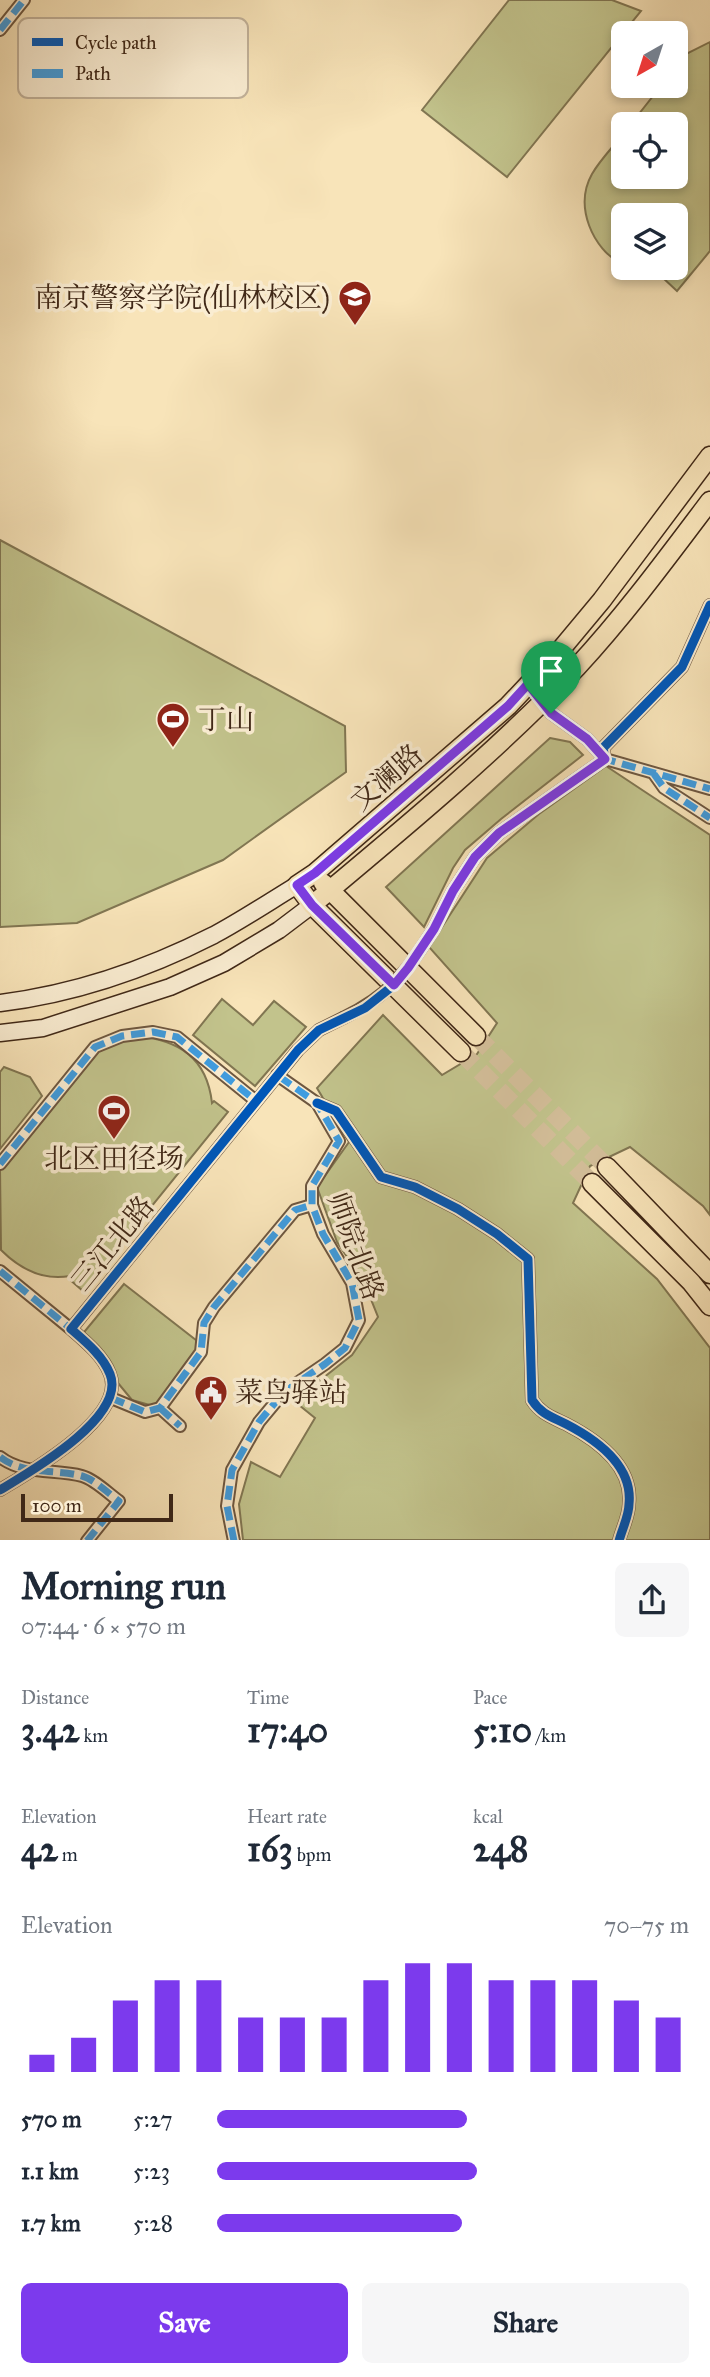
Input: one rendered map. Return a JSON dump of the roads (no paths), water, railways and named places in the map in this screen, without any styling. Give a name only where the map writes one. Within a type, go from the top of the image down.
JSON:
[{"type":"main road","name":"文澜路","points":[[0,1003],[38,998],[99,983],[160,959],[214,935],[315,873],[508,706],[602,600],[710,456]]},
{"type":"main road","name":"文澜路","points":[[0,1033],[43,1028],[170,987],[225,963],[279,930],[329,891],[487,755],[544,701],[620,618],[710,501]]},
{"type":"main road","points":[[315,873],[329,891],[476,1036]]},
{"type":"main road","points":[[297,885],[312,905],[461,1052]]},
{"type":"main road","points":[[607,1167],[710,1274]]},
{"type":"main road","points":[[592,1184],[691,1282],[710,1306]]},
{"type":"street","points":[[0,30],[24,0]]},
{"type":"street","points":[[605,759],[603,748],[682,667],[710,606]]},
{"type":"street","points":[[528,684],[551,713],[587,739],[605,759],[710,789]]},
{"type":"street","name":"三江北路","points":[[71,1329],[298,1050],[319,1030],[365,1007],[394,985],[434,929],[453,891],[475,857],[499,833],[605,759]]},
{"type":"street","points":[[654,774],[664,788],[710,818]]},
{"type":"street","points":[[0,1164],[95,1047],[122,1036],[153,1032],[177,1037],[256,1101]]},
{"type":"street","name":"师院北路","points":[[233,1540],[227,1506],[232,1470],[238,1458],[259,1422],[284,1392],[345,1348],[359,1320],[352,1283],[323,1234],[312,1205],[312,1186],[339,1141],[317,1102],[277,1074]]},
{"type":"street","points":[[317,1102],[336,1111],[381,1177],[415,1186],[458,1209],[497,1234],[528,1259],[533,1399],[539,1411],[569,1425],[605,1449],[625,1475],[629,1504],[619,1540]]},
{"type":"street","points":[[0,1490],[74,1441],[95,1420],[111,1398],[145,1412],[160,1408],[201,1352],[204,1323],[214,1307],[295,1210],[312,1205]]},
{"type":"street","name":"三江北路","points":[[0,1270],[71,1329],[102,1359],[112,1377],[111,1398]]},
{"type":"street","points":[[160,1408],[180,1426]]},
{"type":"street","points":[[0,1457],[7,1463],[33,1470],[84,1476],[119,1501],[88,1540]]},
{"type":"tunnel","points":[[476,1036],[607,1167]]},
{"type":"tunnel","points":[[461,1052],[592,1183]]},
{"type":"place","name":"南京警察学院(仙林校区)","points":[[355,327]]},
{"type":"place","name":"丁山","points":[[173,749]]},
{"type":"place","name":"北区田径场","points":[[114,1141]]},
{"type":"place","name":"菜鸟驿站","points":[[211,1422]]}]
